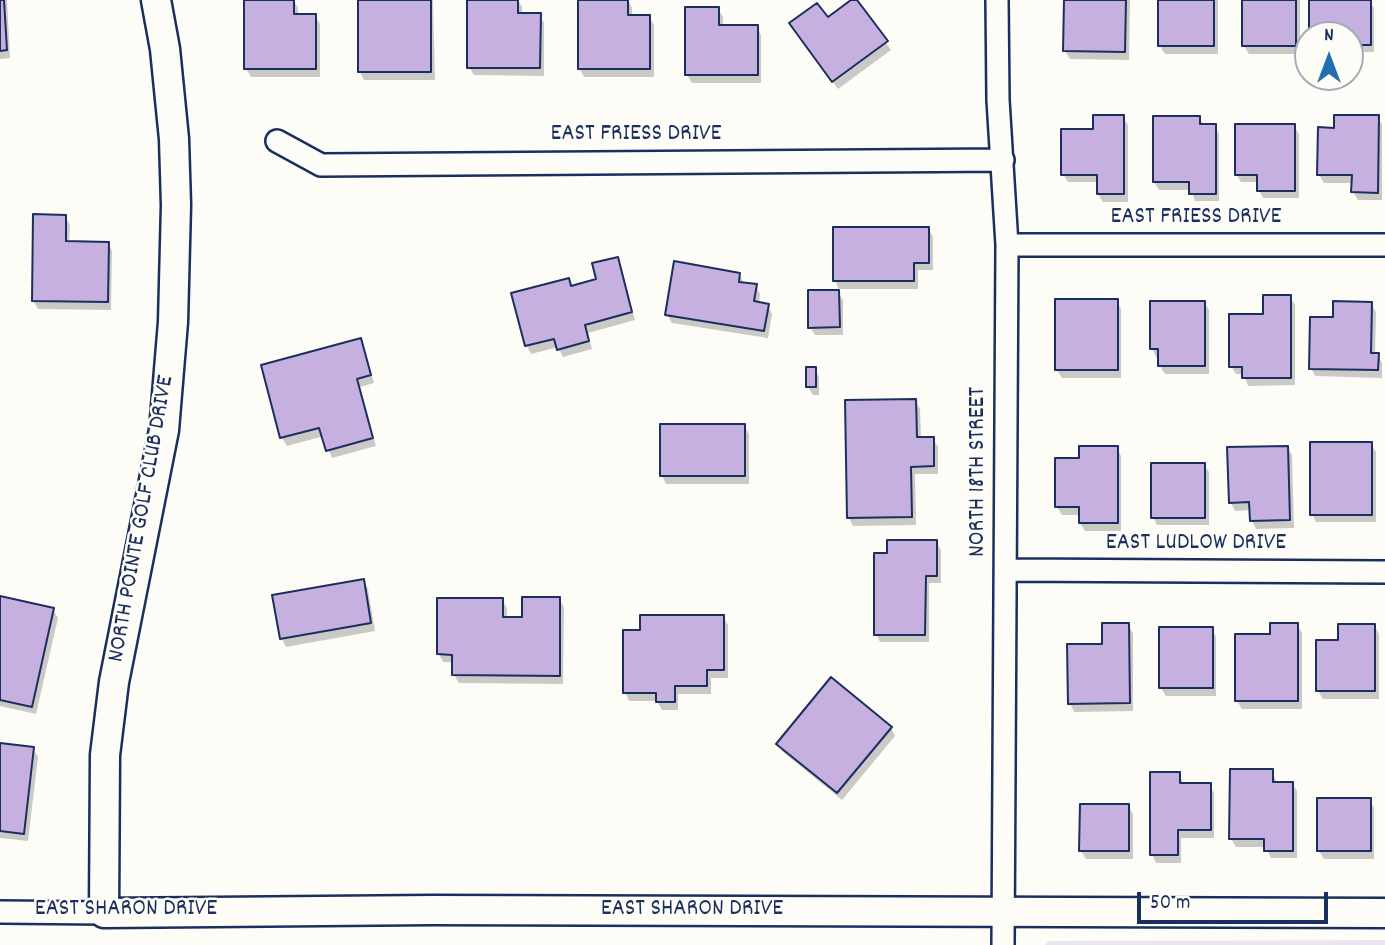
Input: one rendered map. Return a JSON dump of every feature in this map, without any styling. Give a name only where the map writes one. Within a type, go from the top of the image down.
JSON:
[{"type":"street","name":"NORTH POINTE GOLF CLUB DRIVE","points":[[104,913],[107,743],[114,682],[164,430],[173,322],[176,205],[174,139],[165,49],[156,0]]},
{"type":"street","name":"NORTH 18TH STREET","points":[[997,0],[998,100],[1006,245],[1003,945]]},
{"type":"street","name":"EAST FRIESS DRIVE","points":[[276,141],[321,165],[1003,160]]},
{"type":"street","name":"EAST FRIESS DRIVE","points":[[1006,245],[1385,245]]},
{"type":"street","name":"EAST LUDLOW DRIVE","points":[[1006,570],[1385,572]]},
{"type":"street","name":"EAST SHARON DRIVE","points":[[0,912],[1385,913]]},
{"type":"shaded area","points":[[1385,940],[1385,945],[1045,945],[1048,941]]},
{"type":"building","points":[[0,0],[4,0],[7,50],[0,51]]},
{"type":"building","points":[[244,0],[294,0],[294,14],[316,14],[316,69],[244,69]]},
{"type":"building","points":[[358,0],[431,0],[431,72],[358,72]]},
{"type":"building","points":[[467,0],[518,0],[518,13],[541,13],[540,68],[467,68]]},
{"type":"building","points":[[578,0],[628,0],[628,15],[650,15],[650,69],[578,69]]},
{"type":"building","points":[[851,0],[857,0],[888,41],[832,82],[789,23],[817,3],[828,17]]},
{"type":"building","points":[[1064,0],[1126,0],[1125,52],[1063,51]]},
{"type":"building","points":[[1158,0],[1214,0],[1214,46],[1158,46]]},
{"type":"building","points":[[1242,0],[1296,0],[1294,46],[1242,46]]},
{"type":"building","points":[[1309,0],[1371,0],[1371,45],[1364,45],[1364,21],[1309,21]]},
{"type":"building","points":[[685,7],[719,7],[719,25],[758,25],[758,75],[685,75]]},
{"type":"building","points":[[1093,115],[1124,115],[1124,194],[1097,194],[1097,175],[1061,175],[1061,129],[1093,129]]},
{"type":"building","points":[[1334,115],[1379,115],[1378,193],[1351,192],[1352,175],[1317,175],[1318,127],[1334,128]]},
{"type":"building","points":[[1153,116],[1200,116],[1200,124],[1216,124],[1216,194],[1189,194],[1189,182],[1153,182]]},
{"type":"building","points":[[1235,124],[1295,124],[1295,191],[1257,191],[1257,175],[1235,175]]},
{"type":"building","points":[[33,214],[66,215],[66,241],[109,242],[108,302],[32,301]]},
{"type":"building","points":[[833,227],[929,227],[929,263],[914,263],[914,281],[833,281]]},
{"type":"building","points":[[618,257],[632,312],[585,325],[589,341],[557,350],[554,339],[525,346],[511,293],[569,278],[571,286],[596,279],[592,263]]},
{"type":"building","points":[[674,261],[740,273],[739,282],[757,284],[754,301],[769,304],[764,331],[665,315]]},
{"type":"building","points":[[808,290],[839,290],[840,327],[808,328]]},
{"type":"building","points":[[1263,295],[1291,295],[1291,378],[1242,378],[1242,367],[1229,367],[1229,314],[1263,314]]},
{"type":"building","points":[[1055,299],[1118,299],[1118,370],[1055,370]]},
{"type":"building","points":[[1150,301],[1205,301],[1205,366],[1158,366],[1158,349],[1150,349]]},
{"type":"building","points":[[1333,301],[1372,302],[1371,353],[1379,353],[1378,370],[1309,369],[1310,317],[1333,317]]},
{"type":"building","points":[[361,338],[371,375],[357,379],[373,438],[326,451],[319,428],[280,438],[261,365]]},
{"type":"building","points":[[806,367],[816,367],[816,387],[806,387]]},
{"type":"building","points":[[916,399],[917,437],[934,437],[934,466],[911,467],[912,517],[847,518],[845,400]]},
{"type":"building","points":[[660,424],[745,424],[745,476],[660,476]]},
{"type":"building","points":[[1310,442],[1372,442],[1372,515],[1310,515]]},
{"type":"building","points":[[1079,446],[1118,446],[1118,523],[1079,523],[1079,507],[1055,507],[1055,458],[1079,458]]},
{"type":"building","points":[[1288,446],[1290,520],[1250,521],[1249,502],[1229,503],[1227,447]]},
{"type":"building","points":[[1151,463],[1205,463],[1205,518],[1151,518]]},
{"type":"building","points":[[887,540],[937,540],[937,576],[926,576],[925,635],[874,635],[874,553],[887,553]]},
{"type":"building","points":[[364,579],[371,623],[280,639],[272,595]]},
{"type":"building","points":[[0,596],[54,608],[32,707],[0,700]]},
{"type":"building","points":[[522,597],[560,597],[560,676],[452,675],[452,655],[437,654],[437,598],[503,598],[503,617],[522,617]]},
{"type":"building","points":[[640,615],[724,615],[724,670],[707,670],[707,686],[675,686],[675,702],[656,702],[656,693],[623,693],[623,630],[640,630]]},
{"type":"building","points":[[1102,623],[1129,623],[1130,703],[1068,704],[1067,644],[1102,644]]},
{"type":"building","points":[[1270,623],[1298,623],[1298,701],[1235,701],[1235,634],[1270,634]]},
{"type":"building","points":[[1338,624],[1375,624],[1375,691],[1316,691],[1316,640],[1338,640]]},
{"type":"building","points":[[1159,627],[1213,627],[1213,688],[1159,688]]},
{"type":"building","points":[[831,677],[892,727],[837,793],[776,744]]},
{"type":"building","points":[[0,743],[34,747],[24,834],[0,831]]},
{"type":"building","points":[[1230,769],[1273,769],[1273,782],[1293,782],[1293,851],[1264,851],[1264,839],[1229,839]]},
{"type":"building","points":[[1150,772],[1180,772],[1180,783],[1211,783],[1211,830],[1178,830],[1178,855],[1150,855]]},
{"type":"building","points":[[1317,798],[1371,798],[1371,851],[1317,851]]},
{"type":"building","points":[[1080,804],[1129,804],[1129,851],[1079,851]]}]
